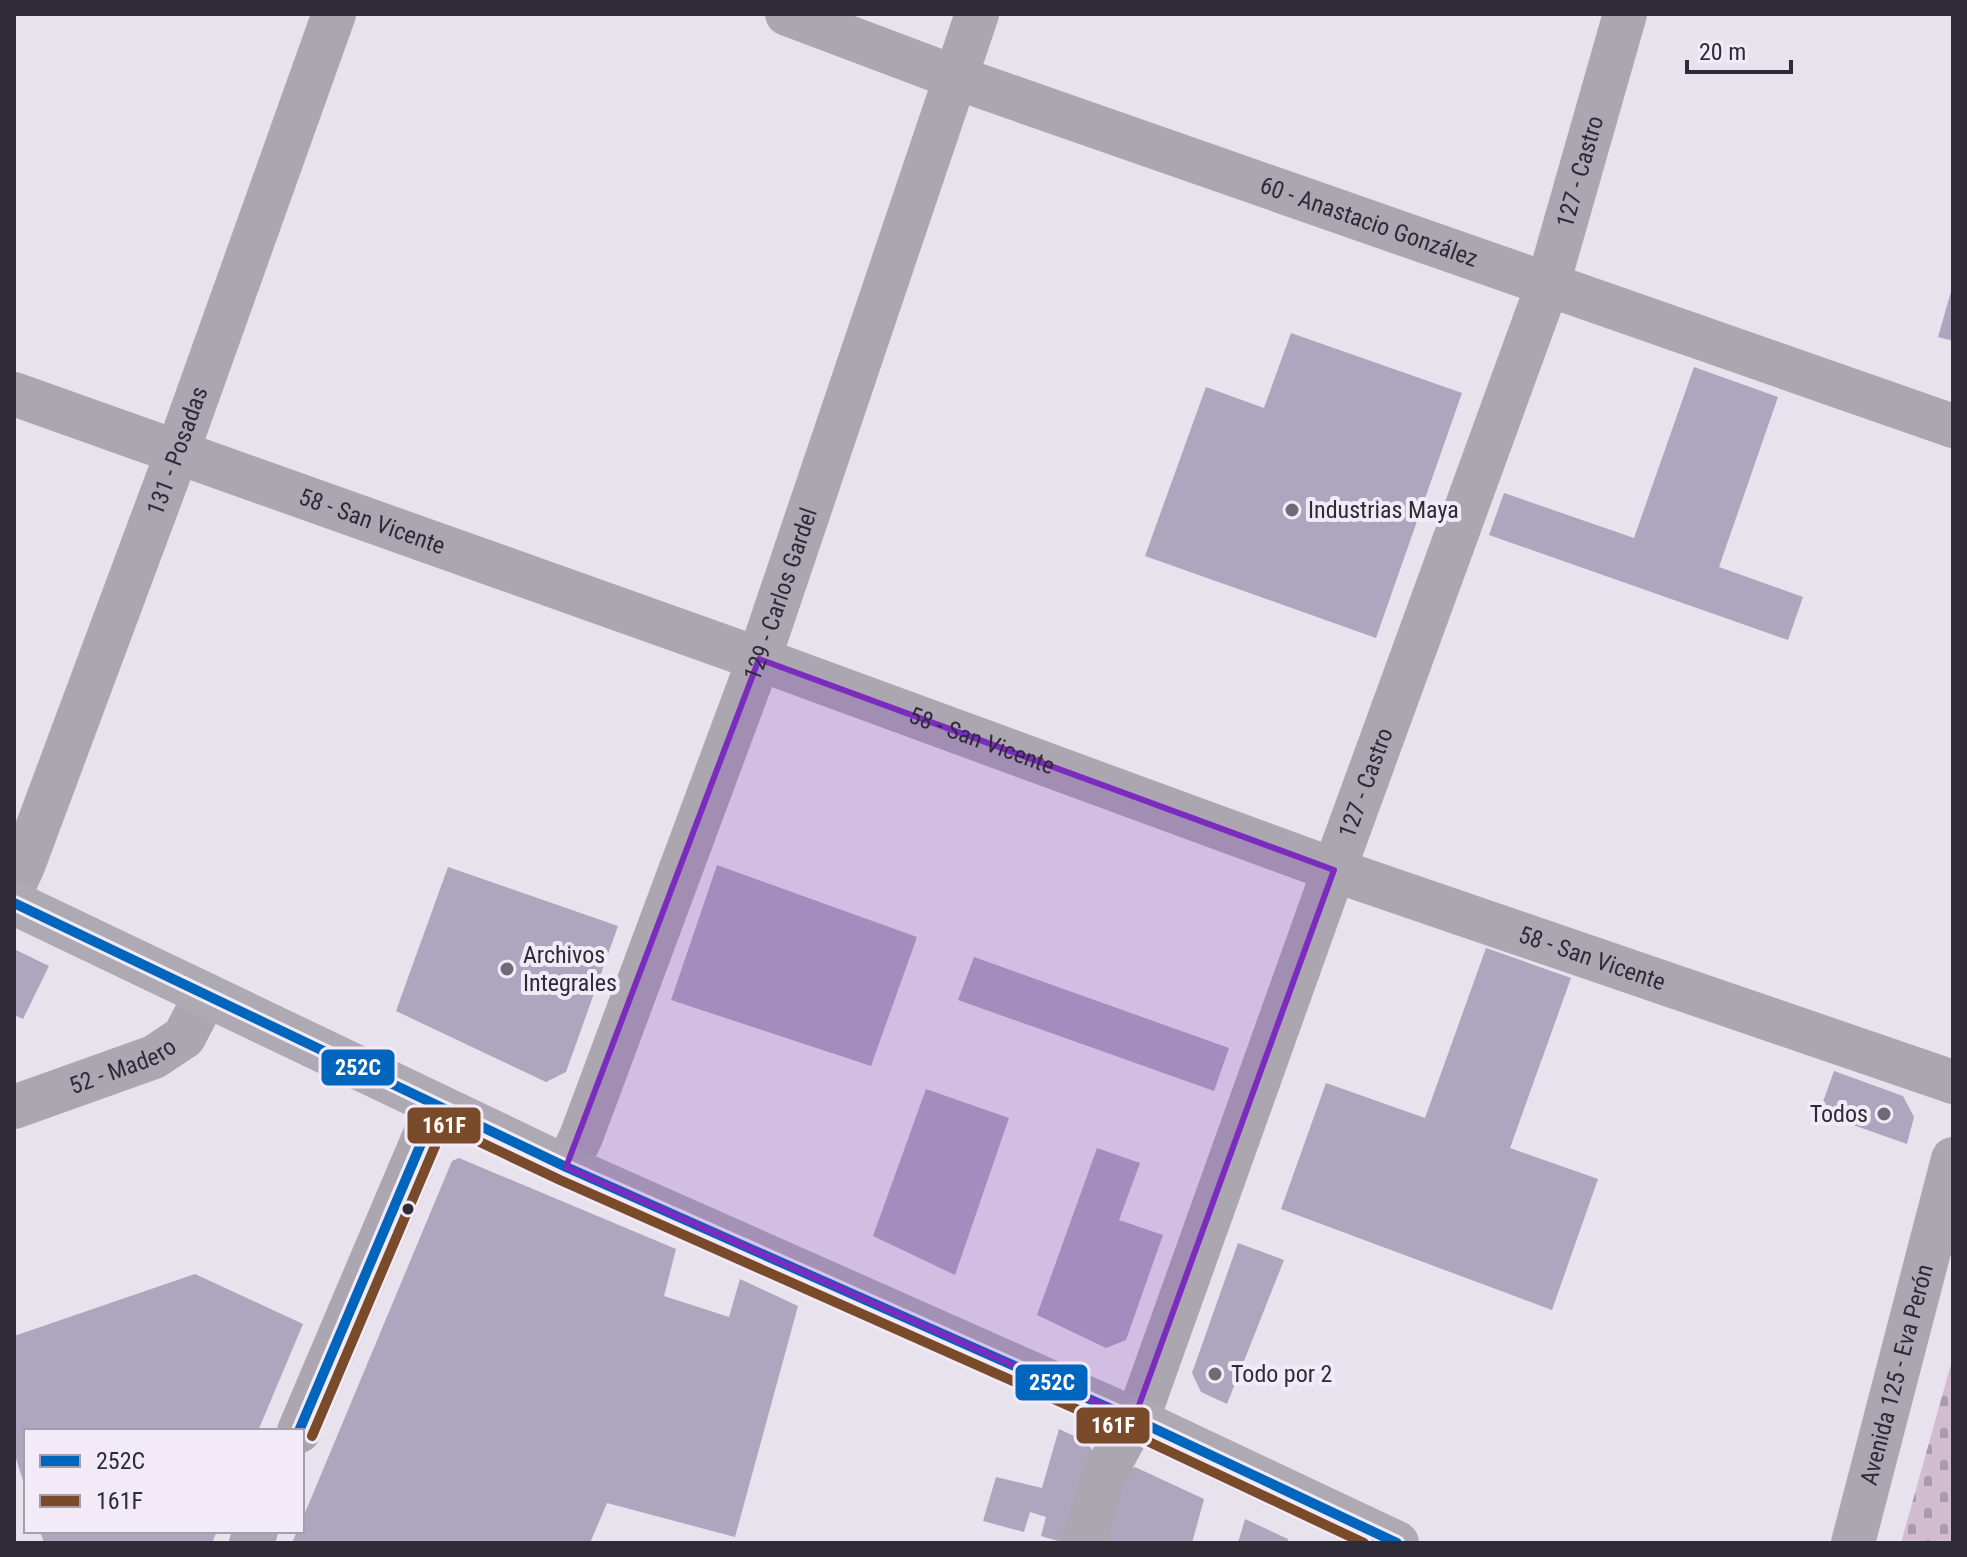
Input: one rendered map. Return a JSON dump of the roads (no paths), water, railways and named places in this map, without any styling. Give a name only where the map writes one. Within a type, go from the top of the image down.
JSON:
[{"type":"main road","points":[[14,903],[566,1167],[1134,1419],[1397,1543]]},
{"type":"street","name":"131 - Posadas","points":[[14,885],[177,453],[334,14]]},
{"type":"street","name":"60 - Anastacio González","points":[[787,14],[957,78],[1953,426]]},
{"type":"street","name":"129 - Carlos Gardel","points":[[566,1167],[581,1137],[759,659],[977,14]]},
{"type":"street","name":"127 - Castro","points":[[1083,1543],[1104,1475],[1149,1386],[1548,284],[1625,14]]},
{"type":"street","name":"58 - San Vicente","points":[[14,394],[759,659],[1334,870],[1953,1082]]},
{"type":"street","name":"52 - Madero","points":[[18,1097],[154,1057],[184,1037],[206,995]]},
{"type":"street","points":[[300,1429],[437,1106]]},
{"type":"street","name":"Avenida 125 - Eva Perón","points":[[1853,1543],[1937,1279],[1953,1159]]},
{"type":"place","name":"Industrias Maya","points":[[1292,510]]},
{"type":"place","name":"Archivos Integrales","points":[[507,969]]},
{"type":"place","name":"Todos","points":[[1884,1114]]},
{"type":"place","name":"Todo por 2","points":[[1215,1374]]}]
